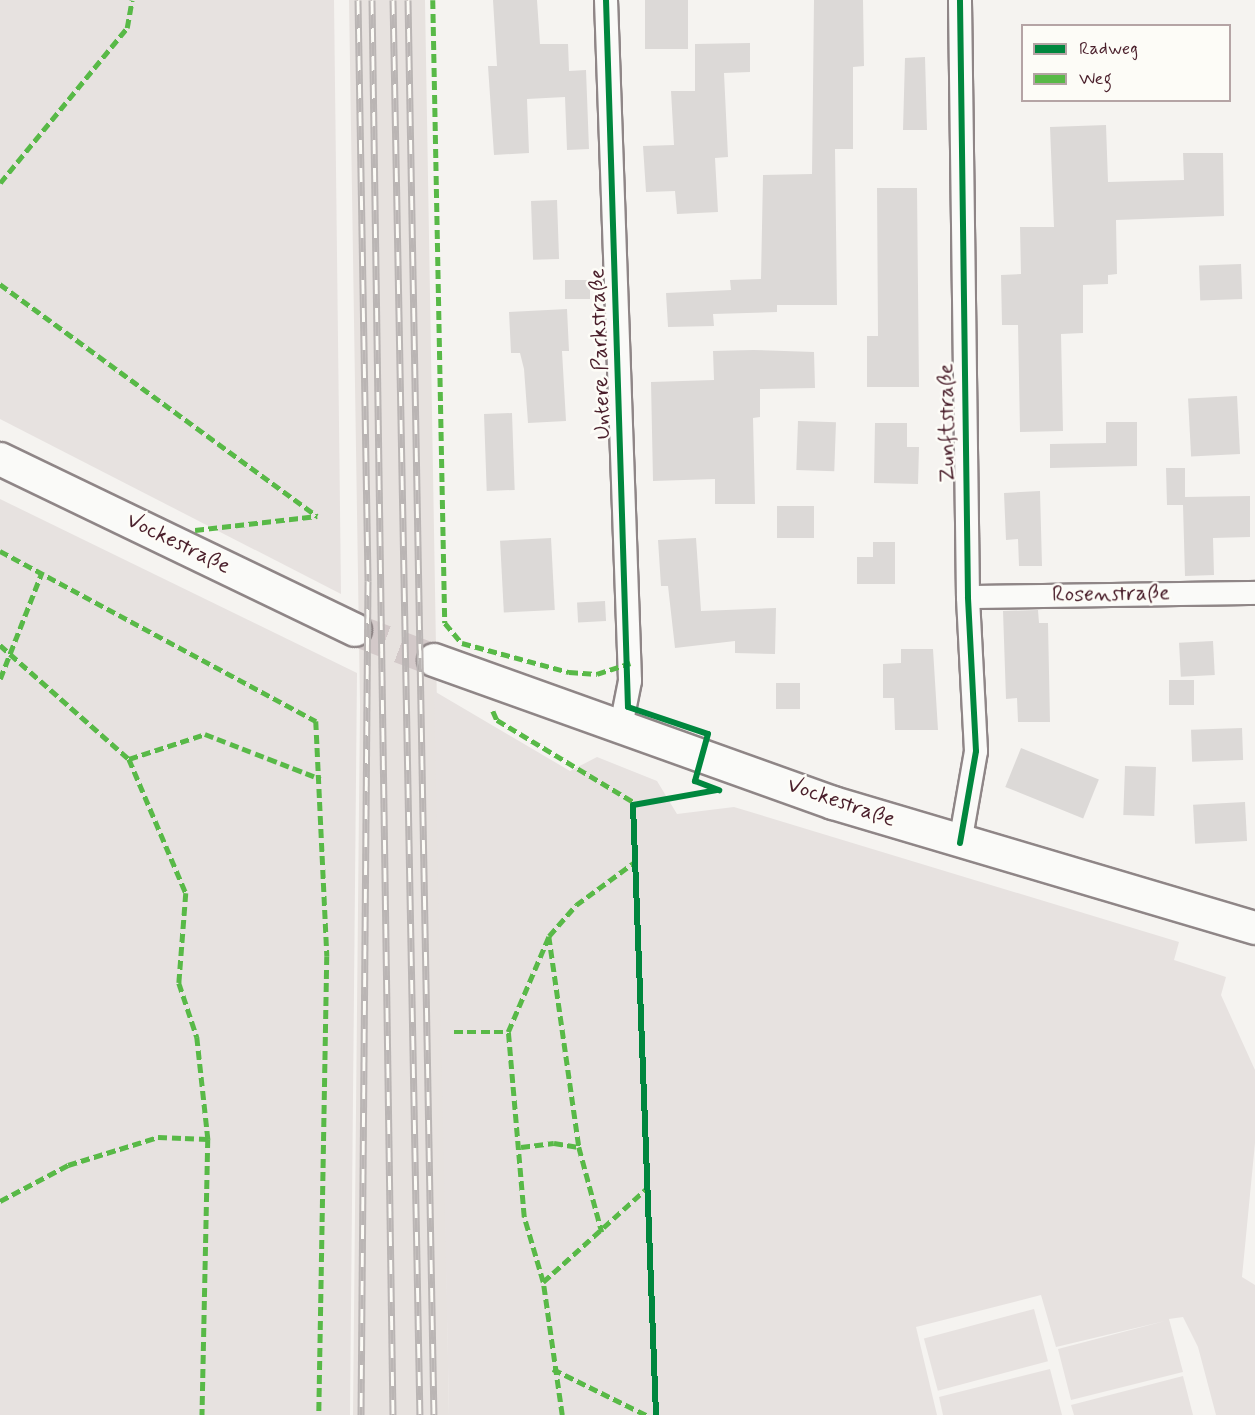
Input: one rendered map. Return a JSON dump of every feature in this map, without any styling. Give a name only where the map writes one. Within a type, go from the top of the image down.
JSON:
[{"type":"main road","name":"Vockestraße","points":[[0,459],[355,630]]},
{"type":"main road","name":"Vockestraße","points":[[434,660],[960,843],[1255,928]]},
{"type":"street","name":"Untere Parkstraße","points":[[606,0],[630,672],[621,726]]},
{"type":"street","name":"Zunftstraße","points":[[960,0],[968,597],[976,751],[960,843]]},
{"type":"street","name":"Rosenstraße","points":[[968,597],[1255,593]]},
{"type":"shaded area","points":[[0,0],[334,0],[341,594],[0,419]]},
{"type":"shaded area","points":[[349,0],[425,0],[449,1415],[353,1415],[360,705]]},
{"type":"shaded area","points":[[0,499],[357,673],[350,1415],[0,1415]]},
{"type":"shaded area","points":[[434,691],[570,771],[597,757],[657,781],[677,814],[734,807],[1179,942],[1174,960],[1226,977],[1221,995],[1255,1070],[1255,1143],[1242,1277],[1255,1285],[1255,1415],[1216,1415],[1198,1347],[1183,1317],[1169,1319],[1183,1372],[1071,1400],[1058,1349],[1165,1321],[1056,1347],[1041,1295],[916,1327],[937,1415],[449,1415]]},
{"type":"shaded area","points":[[1034,1309],[1048,1361],[938,1391],[924,1339]]},
{"type":"shaded area","points":[[1050,1369],[1062,1415],[943,1415],[939,1397]]},
{"type":"shaded area","points":[[1183,1376],[1193,1415],[1074,1415],[1071,1405]]},
{"type":"building","points":[[493,0],[537,0],[540,44],[568,44],[569,71],[586,70],[589,149],[567,150],[565,97],[527,99],[529,153],[494,155],[488,66],[497,66]]},
{"type":"building","points":[[645,0],[688,0],[688,49],[645,49]]},
{"type":"building","points":[[814,0],[863,0],[864,66],[853,67],[853,149],[835,149],[837,305],[777,305],[777,312],[713,314],[714,326],[668,327],[666,293],[731,290],[730,280],[761,279],[763,175],[812,174]]},
{"type":"building","points":[[750,43],[750,72],[724,73],[728,157],[715,158],[718,212],[677,214],[675,191],[646,192],[643,146],[674,145],[671,91],[695,91],[695,44]]},
{"type":"building","points":[[925,57],[927,130],[903,130],[905,58]]},
{"type":"building","points":[[1106,125],[1108,182],[1184,180],[1183,153],[1223,153],[1224,216],[1116,220],[1117,274],[1108,275],[1108,284],[1083,285],[1083,333],[1061,334],[1063,431],[1020,432],[1018,325],[1002,325],[1001,275],[1021,274],[1020,227],[1054,227],[1050,127]]},
{"type":"building","points":[[877,188],[917,188],[919,387],[867,387],[867,336],[878,336]]},
{"type":"building","points":[[557,200],[559,259],[533,260],[531,201]]},
{"type":"building","points":[[1241,264],[1242,299],[1200,300],[1199,265]]},
{"type":"building","points":[[565,280],[590,280],[590,299],[565,299]]},
{"type":"building","points":[[567,309],[569,351],[562,351],[566,421],[528,423],[524,369],[520,353],[511,353],[509,312]]},
{"type":"building","points":[[713,351],[814,352],[815,388],[760,389],[760,417],[753,418],[755,504],[715,504],[715,479],[653,481],[651,382],[714,380]]},
{"type":"building","points":[[1237,396],[1240,454],[1191,456],[1188,399]]},
{"type":"building","points":[[512,413],[515,490],[487,491],[484,414]]},
{"type":"building","points":[[798,421],[836,422],[834,471],[796,470]]},
{"type":"building","points":[[1106,422],[1137,422],[1137,466],[1050,468],[1050,444],[1106,443]]},
{"type":"building","points":[[875,423],[907,423],[907,447],[919,447],[918,484],[874,483]]},
{"type":"building","points":[[1166,468],[1185,468],[1185,497],[1250,496],[1250,537],[1213,538],[1214,575],[1185,576],[1183,505],[1167,505]]},
{"type":"building","points":[[1040,491],[1042,566],[1019,566],[1018,539],[1006,540],[1004,493]]},
{"type":"building","points":[[777,506],[814,506],[814,538],[777,538]]},
{"type":"building","points":[[551,538],[555,610],[504,613],[500,541]]},
{"type":"building","points":[[696,538],[701,611],[776,608],[775,654],[735,653],[735,641],[675,648],[668,586],[661,586],[658,540]]},
{"type":"building","points":[[873,542],[895,542],[895,584],[857,584],[857,557],[873,557]]},
{"type":"building","points":[[605,601],[606,621],[578,622],[577,602]]},
{"type":"building","points":[[1038,610],[1039,623],[1048,623],[1050,722],[1018,722],[1017,698],[1006,699],[1003,611]]},
{"type":"building","points":[[1213,641],[1215,675],[1181,677],[1179,643]]},
{"type":"building","points":[[901,649],[933,649],[938,730],[895,730],[894,698],[883,698],[883,664],[901,663]]},
{"type":"building","points":[[1169,680],[1194,680],[1194,705],[1169,705]]},
{"type":"building","points":[[776,683],[800,683],[800,709],[776,709]]},
{"type":"building","points":[[1242,728],[1243,760],[1192,762],[1191,730]]},
{"type":"building","points":[[1021,748],[1099,779],[1083,818],[1005,787]]},
{"type":"building","points":[[1125,766],[1156,767],[1154,816],[1123,815]]},
{"type":"building","points":[[1245,802],[1247,841],[1195,844],[1193,805]]},
{"type":"tunnel","points":[[355,630],[434,660]]},
{"type":"railway","points":[[358,0],[368,581],[361,1415]]},
{"type":"railway","points":[[372,0],[393,1415]]},
{"type":"railway","points":[[393,0],[420,1415]]},
{"type":"railway","points":[[408,0],[434,1415]]},
{"type":"marked path","points":[[0,183],[127,28],[132,0]]},
{"type":"marked path","points":[[433,0],[445,623],[462,643],[569,672],[597,674],[630,663]]},
{"type":"marked path","points":[[0,284],[317,516]]},
{"type":"marked path","points":[[195,530],[317,516]]},
{"type":"marked path","points":[[0,551],[316,721],[327,956],[319,1415]]},
{"type":"marked path","points":[[0,679],[42,572]]},
{"type":"marked path","points":[[0,645],[129,759],[205,734],[321,779]]},
{"type":"marked path","points":[[493,711],[497,720],[637,804]]},
{"type":"marked path","points":[[129,759],[186,893],[179,983],[197,1037],[208,1139],[202,1415]]},
{"type":"marked path","points":[[562,1415],[543,1282],[524,1217],[508,1032],[549,936],[576,905],[636,861]]},
{"type":"marked path","points":[[549,936],[579,1147]]},
{"type":"marked path","points":[[454,1032],[508,1032]]},
{"type":"marked path","points":[[0,1201],[68,1165],[158,1137],[208,1139]]},
{"type":"marked path","points":[[521,1147],[554,1143],[579,1147],[602,1232]]},
{"type":"marked path","points":[[543,1282],[646,1189]]},
{"type":"marked path","points":[[553,1369],[646,1415]]},
{"type":"cycle path","points":[[606,0],[628,707],[708,734],[695,781],[719,790]]},
{"type":"cycle path","points":[[960,0],[968,597],[976,751],[960,843]]},
{"type":"cycle path","points":[[656,1415],[633,805],[717,790]]}]
